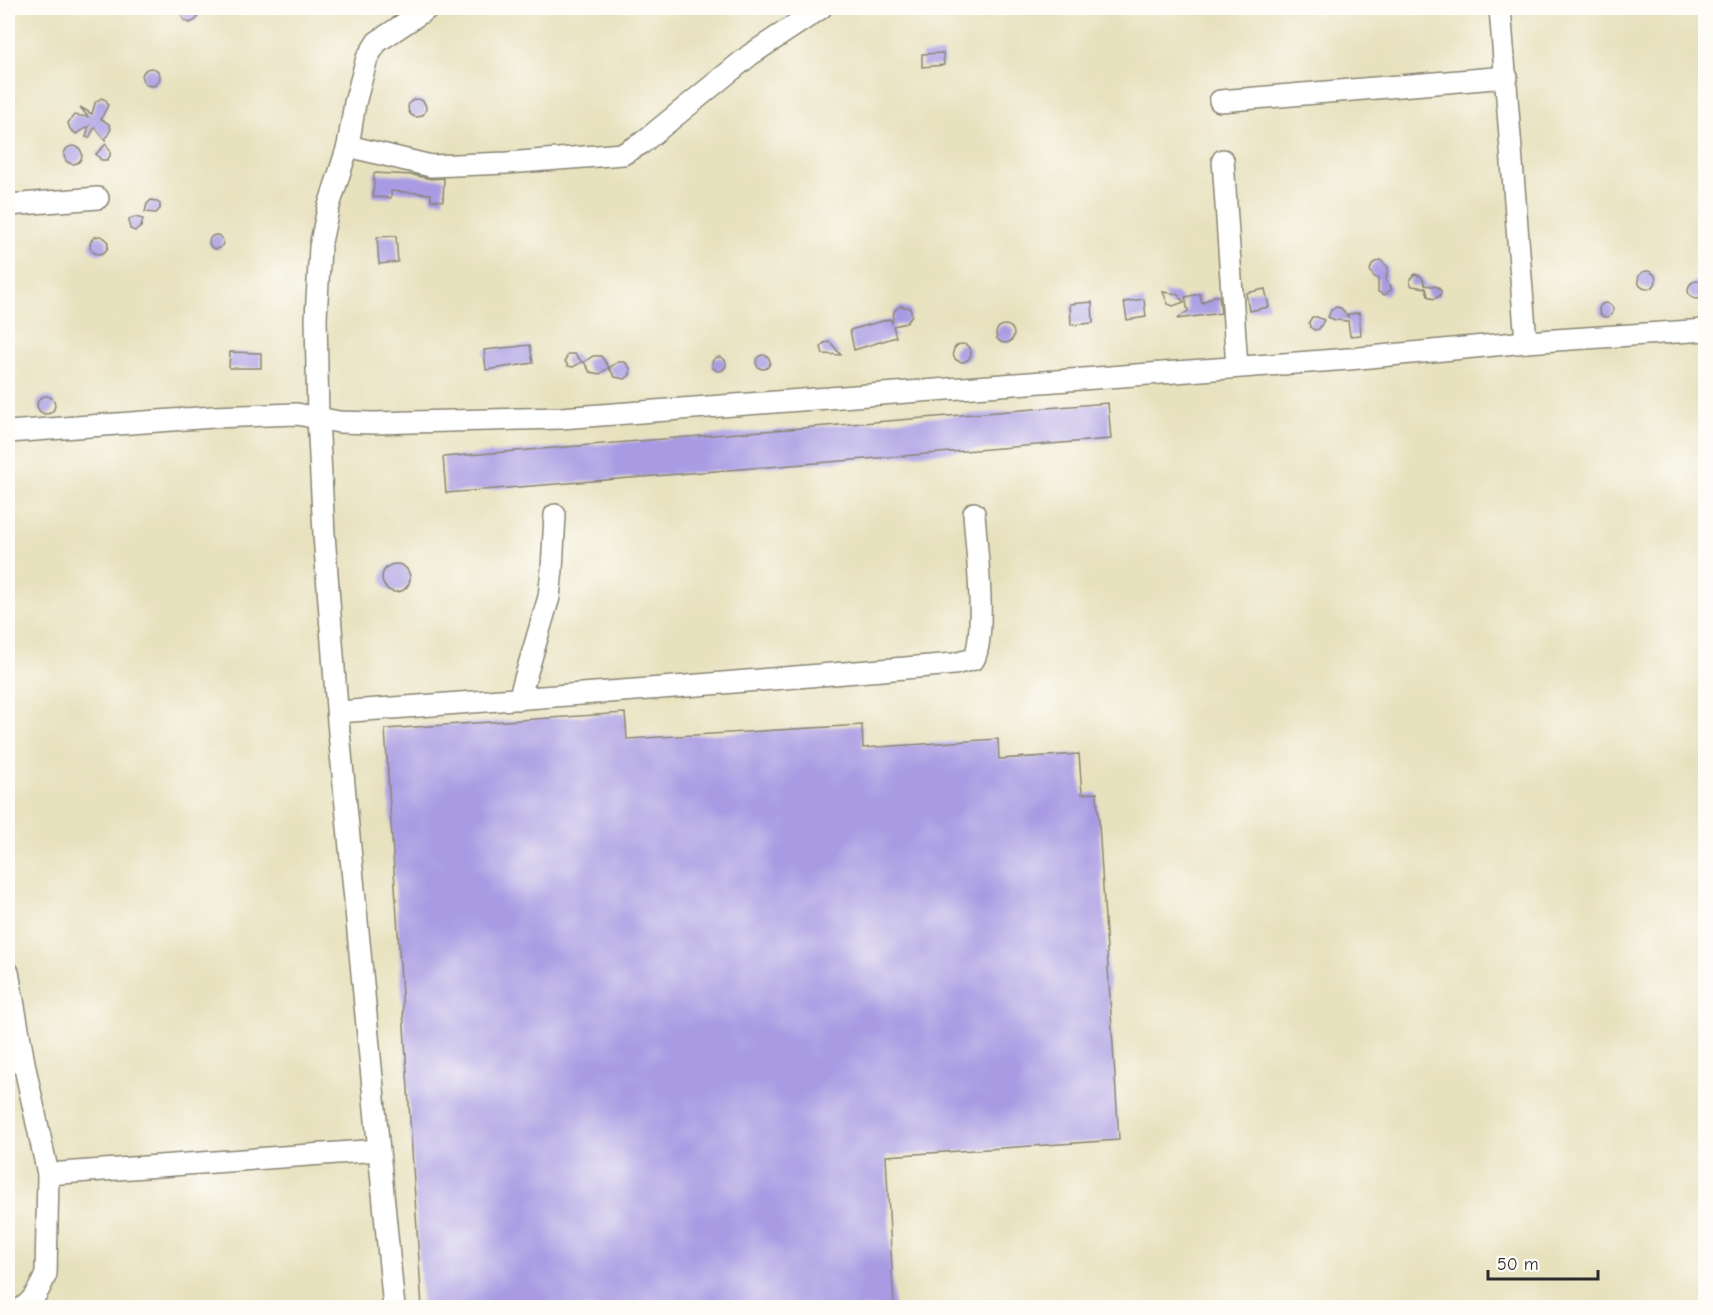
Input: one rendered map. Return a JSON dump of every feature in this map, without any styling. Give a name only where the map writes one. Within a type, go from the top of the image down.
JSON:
[{"type":"street","points":[[394,1308],[338,712],[324,534],[316,318],[320,247],[328,209],[348,146],[355,103],[367,58],[377,42],[428,8]]},
{"type":"street","points":[[348,146],[431,166],[623,154],[642,143],[750,55],[822,8]]},
{"type":"street","points":[[1500,8],[1526,342]]},
{"type":"street","points":[[1220,101],[1507,77]]},
{"type":"street","points":[[1223,160],[1237,366]]},
{"type":"street","points":[[8,205],[98,198]]},
{"type":"street","points":[[8,432],[213,417],[297,414],[339,422],[374,423],[561,417],[1349,359],[1526,342],[1706,330]]},
{"type":"street","points":[[338,712],[943,665],[974,659],[979,650],[980,620],[974,513]]},
{"type":"street","points":[[519,699],[549,597],[555,515]]},
{"type":"street","points":[[8,972],[25,1068],[48,1174],[46,1274],[40,1289],[22,1308]]},
{"type":"street","points":[[8,1051],[25,1068]]},
{"type":"street","points":[[48,1174],[379,1150]]},
{"type":"building","points":[[183,8],[198,8],[199,14],[196,20],[190,23],[184,20],[181,14]]},
{"type":"building","points":[[943,53],[944,65],[922,67],[922,54]]},
{"type":"building","points":[[151,68],[157,71],[160,77],[157,83],[151,86],[145,83],[142,77],[145,71]]},
{"type":"building","points":[[101,98],[106,100],[108,105],[101,119],[109,124],[111,129],[105,140],[95,127],[89,138],[86,137],[89,126],[76,134],[70,129],[68,123],[74,115],[88,117],[80,107],[92,114],[95,103]]},
{"type":"building","points":[[417,99],[423,102],[426,108],[423,114],[417,117],[411,114],[408,108],[411,102]]},
{"type":"building","points":[[106,144],[110,156],[107,160],[101,160],[96,154]]},
{"type":"building","points":[[73,146],[79,149],[82,155],[79,161],[73,164],[67,161],[64,155],[67,149]]},
{"type":"building","points":[[374,173],[413,175],[431,179],[444,178],[443,201],[431,200],[431,194],[391,191],[391,198],[373,197]]},
{"type":"building","points":[[151,200],[160,204],[160,209],[156,213],[145,212]]},
{"type":"building","points":[[135,217],[143,219],[141,227],[135,231],[130,229],[129,219]]},
{"type":"building","points":[[216,235],[221,237],[223,242],[221,247],[216,249],[211,247],[209,242],[211,237]]},
{"type":"building","points":[[99,236],[105,239],[108,245],[105,251],[99,254],[93,251],[90,245],[93,239]]},
{"type":"building","points":[[396,236],[398,262],[379,264],[377,237]]},
{"type":"building","points":[[1380,260],[1388,267],[1386,281],[1391,286],[1391,290],[1385,295],[1378,292],[1378,279],[1370,270],[1373,263]]},
{"type":"building","points":[[1647,271],[1655,276],[1656,280],[1651,288],[1647,289],[1639,284],[1638,280],[1643,272]]},
{"type":"building","points":[[1415,274],[1422,277],[1425,285],[1438,287],[1441,291],[1440,296],[1433,299],[1428,296],[1426,288],[1412,286],[1410,279]]},
{"type":"building","points":[[1697,281],[1705,286],[1706,290],[1701,298],[1697,299],[1689,294],[1688,290],[1693,282]]},
{"type":"building","points":[[1265,289],[1269,307],[1249,311],[1246,293]]},
{"type":"building","points":[[1163,292],[1177,294],[1184,302],[1173,306],[1168,304]]},
{"type":"building","points":[[1200,294],[1202,303],[1214,296],[1219,296],[1221,313],[1177,319],[1188,311],[1185,297]]},
{"type":"building","points":[[1144,299],[1146,317],[1127,320],[1124,302]]},
{"type":"building","points":[[1092,302],[1093,323],[1071,325],[1070,304]]},
{"type":"building","points":[[1606,303],[1611,305],[1613,310],[1611,315],[1606,317],[1601,315],[1599,310],[1601,305]]},
{"type":"building","points":[[900,306],[910,308],[912,315],[906,323],[893,326],[896,337],[854,350],[850,330],[890,319],[892,323],[894,311]]},
{"type":"building","points":[[1336,307],[1341,308],[1348,317],[1348,314],[1359,313],[1361,335],[1350,336],[1348,321],[1328,317],[1331,310]]},
{"type":"building","points":[[1312,317],[1324,320],[1319,329],[1314,330],[1310,327],[1309,322]]},
{"type":"building","points":[[1005,325],[1013,330],[1014,334],[1009,342],[1005,343],[997,338],[996,334],[1001,326]]},
{"type":"building","points":[[829,342],[841,355],[823,354],[821,347],[824,343]]},
{"type":"building","points":[[962,344],[970,349],[971,353],[966,361],[962,362],[954,357],[953,353],[958,345]]},
{"type":"building","points":[[530,345],[533,363],[486,370],[484,350]]},
{"type":"building","points":[[230,352],[261,353],[261,368],[229,368]]},
{"type":"building","points":[[568,354],[575,354],[582,362],[573,367],[568,366],[565,361]]},
{"type":"building","points":[[763,355],[768,357],[770,362],[768,367],[763,369],[758,367],[756,362],[758,357]]},
{"type":"building","points":[[593,356],[601,356],[609,367],[600,374],[590,372],[584,362]]},
{"type":"building","points":[[719,357],[724,359],[726,364],[724,369],[719,371],[714,369],[712,364],[714,359]]},
{"type":"building","points":[[618,362],[625,362],[630,368],[630,375],[625,379],[615,377],[609,368]]},
{"type":"building","points":[[46,396],[52,399],[55,405],[52,411],[46,414],[40,411],[37,405],[40,399]]},
{"type":"building","points":[[1108,403],[1111,439],[446,493],[443,457]]},
{"type":"building","points":[[396,564],[406,568],[410,578],[406,588],[396,592],[386,588],[382,578],[386,568]]},
{"type":"building","points":[[625,713],[627,739],[862,725],[863,748],[998,739],[999,759],[1079,754],[1082,794],[1097,793],[1119,1140],[886,1156],[894,1308],[422,1308],[385,729]]}]
